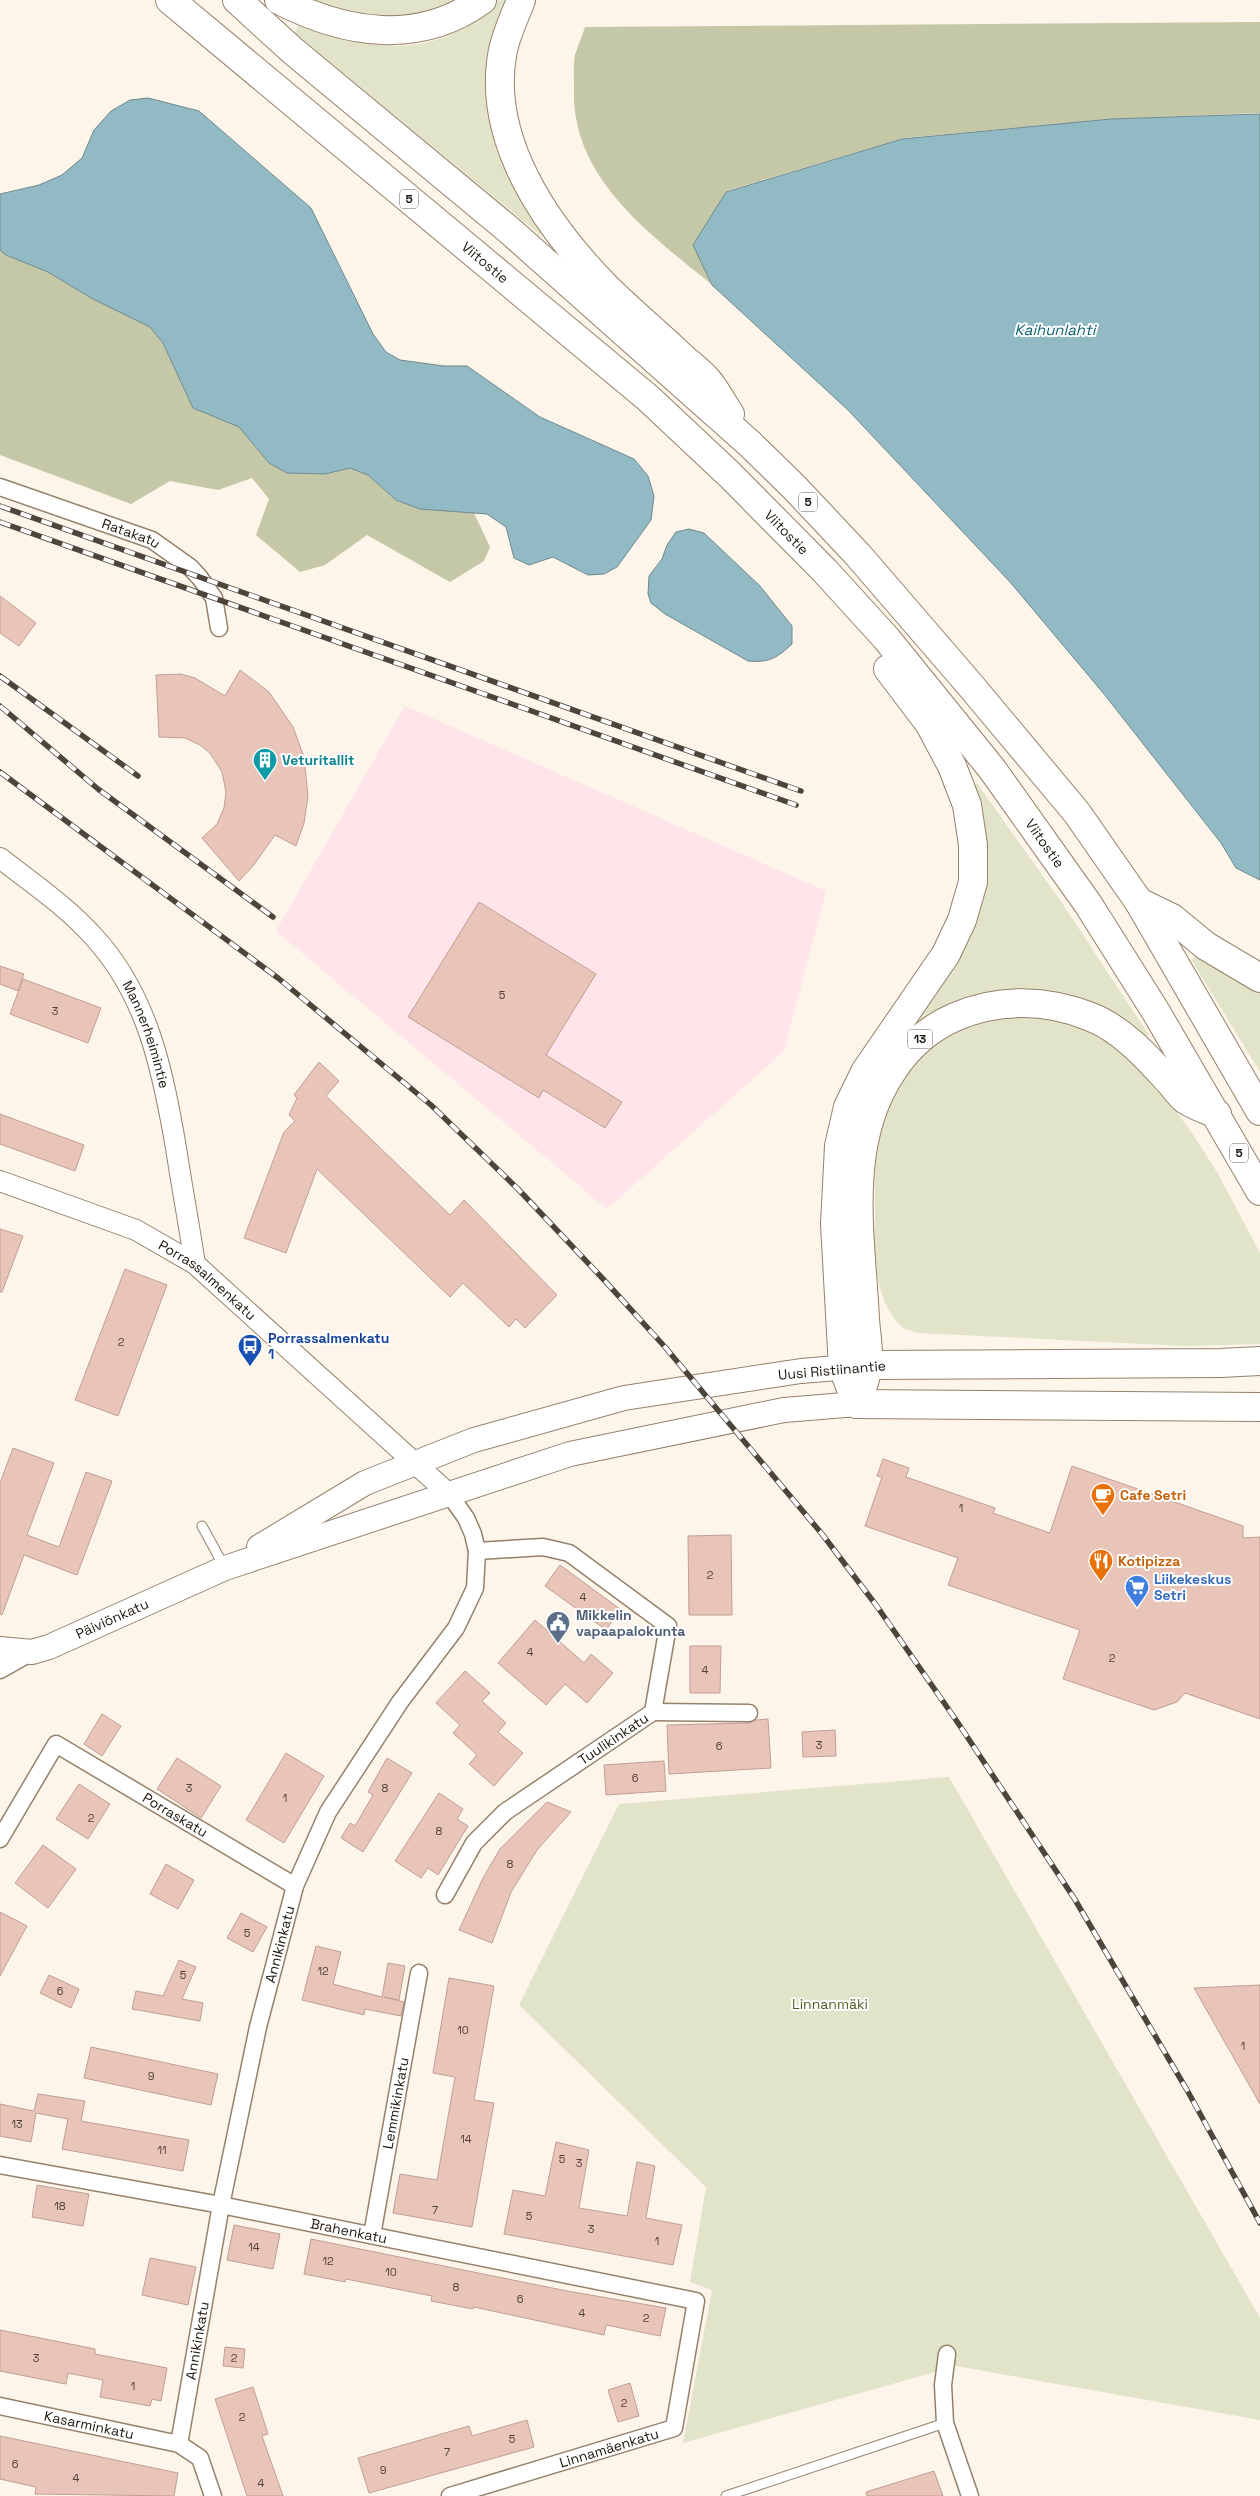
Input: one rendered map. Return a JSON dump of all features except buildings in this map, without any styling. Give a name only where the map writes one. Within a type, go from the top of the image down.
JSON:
[{"type":"highway","name":"Viitostie","points":[[170,0],[648,398],[730,475],[826,571],[886,638],[992,769],[1088,904],[1217,1114],[1260,1191]]},
{"type":"highway","name":"5","points":[[237,0],[293,51],[509,230],[750,444],[795,488],[858,555],[1077,813],[1139,902],[1260,1111]]},
{"type":"highway","points":[[279,0],[325,20],[383,32],[403,31],[441,22],[482,0]]},
{"type":"highway","points":[[521,0],[505,44],[501,88],[506,129],[516,161],[536,196],[566,241],[606,287],[709,382],[750,444]]},
{"type":"highway","points":[[826,571],[874,651],[929,723],[952,766],[967,805],[973,845],[973,882],[962,920],[946,954],[865,1072],[848,1107],[839,1146],[835,1224],[855,1367],[857,1404],[1260,1407]]},
{"type":"highway","points":[[1139,902],[1172,918],[1206,946],[1260,978]]},
{"type":"highway","name":"13","points":[[855,1367],[861,1152],[869,1116],[882,1086],[899,1061],[922,1037],[944,1022],[978,1007],[1015,1002],[1067,1009],[1092,1017],[1119,1034],[1145,1055],[1186,1100],[1217,1114]]},
{"type":"highway","name":"Uusi Ristiinantie","points":[[855,1367],[1260,1361]]},
{"type":"main road","name":"Uusi Ristiinantie","points":[[414,1462],[474,1440],[624,1398],[801,1371],[855,1367]]},
{"type":"main road","points":[[449,1494],[570,1454],[784,1410],[857,1404]]},
{"type":"main road","name":"Päiviönkatu","points":[[225,1568],[365,1483],[414,1462]]},
{"type":"main road","name":"Päiviönkatu","points":[[32,1652],[49,1648],[225,1568],[449,1494]]},
{"type":"main road","points":[[0,1649],[32,1652]]},
{"type":"street","name":"Ratakatu","points":[[0,487],[152,540],[190,567],[200,578],[214,598],[219,628]]},
{"type":"street","name":"Mannerheimintie","points":[[0,858],[55,901],[94,936],[123,974],[142,1011],[157,1054],[166,1094],[196,1264]]},
{"type":"street","name":"Porrassalmenkatu","points":[[0,1181],[136,1230],[196,1264],[449,1494]]},
{"type":"street","name":"Annikinkatu","points":[[179,2444],[221,2204],[258,2027],[295,1886],[328,1812],[400,1702],[456,1628],[476,1588],[477,1551],[473,1534],[466,1518],[449,1494]]},
{"type":"street","name":"Tuulikinkatu","points":[[445,1894],[474,1843],[505,1812],[653,1712],[668,1626],[569,1553],[543,1547],[477,1551]]},
{"type":"street","name":"Päiviönkatu","points":[[0,1670],[32,1652]]},
{"type":"street","points":[[653,1712],[749,1713]]},
{"type":"street","name":"Porraskatu","points":[[0,1839],[56,1744],[295,1886]]},
{"type":"street","name":"Lemmikinkatu","points":[[372,2235],[419,1973]]},
{"type":"street","name":"Brahenkatu","points":[[0,2164],[221,2204],[696,2302]]},
{"type":"street","name":"Linnamäenkatu","points":[[450,2496],[674,2428],[696,2302]]},
{"type":"street","points":[[948,2354],[942,2385],[945,2423],[970,2496]]},
{"type":"street","name":"Kasarminkatu","points":[[0,2406],[179,2444]]},
{"type":"street","points":[[179,2444],[200,2458],[213,2496]]},
{"type":"lane","points":[[202,1526],[225,1568]]},
{"type":"lane","points":[[726,2496],[945,2423]]},
{"type":"shaded area","points":[[405,706],[826,891],[784,1051],[607,1209],[276,931]]},
{"type":"green space","points":[[302,0],[462,0],[429,14],[379,23]]},
{"type":"green space","points":[[498,0],[510,0],[494,42],[544,228],[540,235],[295,33],[298,26],[352,41],[404,46],[428,42],[452,34],[475,20]]},
{"type":"green space","points":[[1260,22],[1260,113],[1110,119],[904,138],[726,191],[694,245],[711,284],[662,244],[617,200],[599,175],[585,148],[576,119],[574,63],[585,27]]},
{"type":"green space","points":[[0,250],[6,255],[48,272],[91,298],[150,327],[163,343],[193,408],[239,427],[269,463],[287,473],[325,474],[350,468],[368,475],[396,500],[420,509],[474,513],[490,547],[484,561],[450,582],[367,535],[325,565],[300,572],[256,535],[269,499],[252,478],[218,490],[170,481],[131,504],[0,455]]},
{"type":"green space","points":[[977,783],[1062,903],[1149,1035],[1143,1039],[1094,1006],[921,1027],[913,1019],[958,950],[970,788]]},
{"type":"green space","points":[[1196,955],[1260,993],[1260,1072],[1192,961]]},
{"type":"green space","points":[[1024,1015],[1055,1018],[1077,1025],[1119,1051],[1163,1094],[1190,1130],[1217,1172],[1260,1253],[1260,1344],[1185,1346],[918,1333],[903,1327],[895,1319],[882,1295],[874,1254],[875,1155],[883,1112],[889,1099],[914,1065],[946,1039],[983,1022]]},
{"type":"green space","name":"Linnanmäki","points":[[949,1777],[1260,2318],[1260,2420],[956,2366],[683,2443],[712,2290],[690,2282],[706,2187],[519,2005],[619,1804]]},
{"type":"water","points":[[148,98],[199,111],[311,208],[373,334],[386,352],[400,360],[444,366],[467,366],[540,417],[634,459],[648,476],[654,496],[651,520],[617,567],[604,574],[588,575],[553,557],[529,565],[514,558],[506,527],[487,514],[420,509],[396,500],[368,475],[350,468],[325,474],[287,473],[269,463],[239,427],[193,408],[163,343],[150,327],[91,298],[48,272],[6,255],[0,250],[0,194],[39,185],[62,175],[82,158],[94,130],[111,111],[130,100]]},
{"type":"water","name":"Kaihunlahti","points":[[1260,114],[1260,880],[1236,868],[1221,843],[1104,694],[1010,582],[848,410],[712,285],[693,245],[726,192],[902,139],[1111,119]]},
{"type":"water","points":[[689,529],[704,533],[760,586],[792,626],[792,644],[782,653],[767,660],[748,661],[665,614],[651,603],[648,594],[649,576],[662,559],[667,545],[676,532]]},
{"type":"railway","points":[[0,506],[801,791]]},
{"type":"railway","points":[[0,522],[796,805]]},
{"type":"railway","points":[[0,676],[138,776]]},
{"type":"railway","points":[[0,706],[98,789],[273,917]]},
{"type":"railway","points":[[0,772],[278,978],[431,1105],[518,1189],[665,1347],[822,1534],[876,1605],[956,1720],[1074,1898],[1187,2090],[1260,2223]]},
{"type":"place","name":"Veturitallit","points":[[265,781]]},
{"type":"place","name":"Porrassalmenkatu 1","points":[[250,1367]]},
{"type":"place","name":"Cafe Setri","points":[[1103,1516]]},
{"type":"place","name":"Kotipizza","points":[[1101,1582]]},
{"type":"place","name":"Liikekeskus Setri","points":[[1137,1608]]},
{"type":"place","name":"Mikkelin vapaapalokunta","points":[[558,1644]]}]
